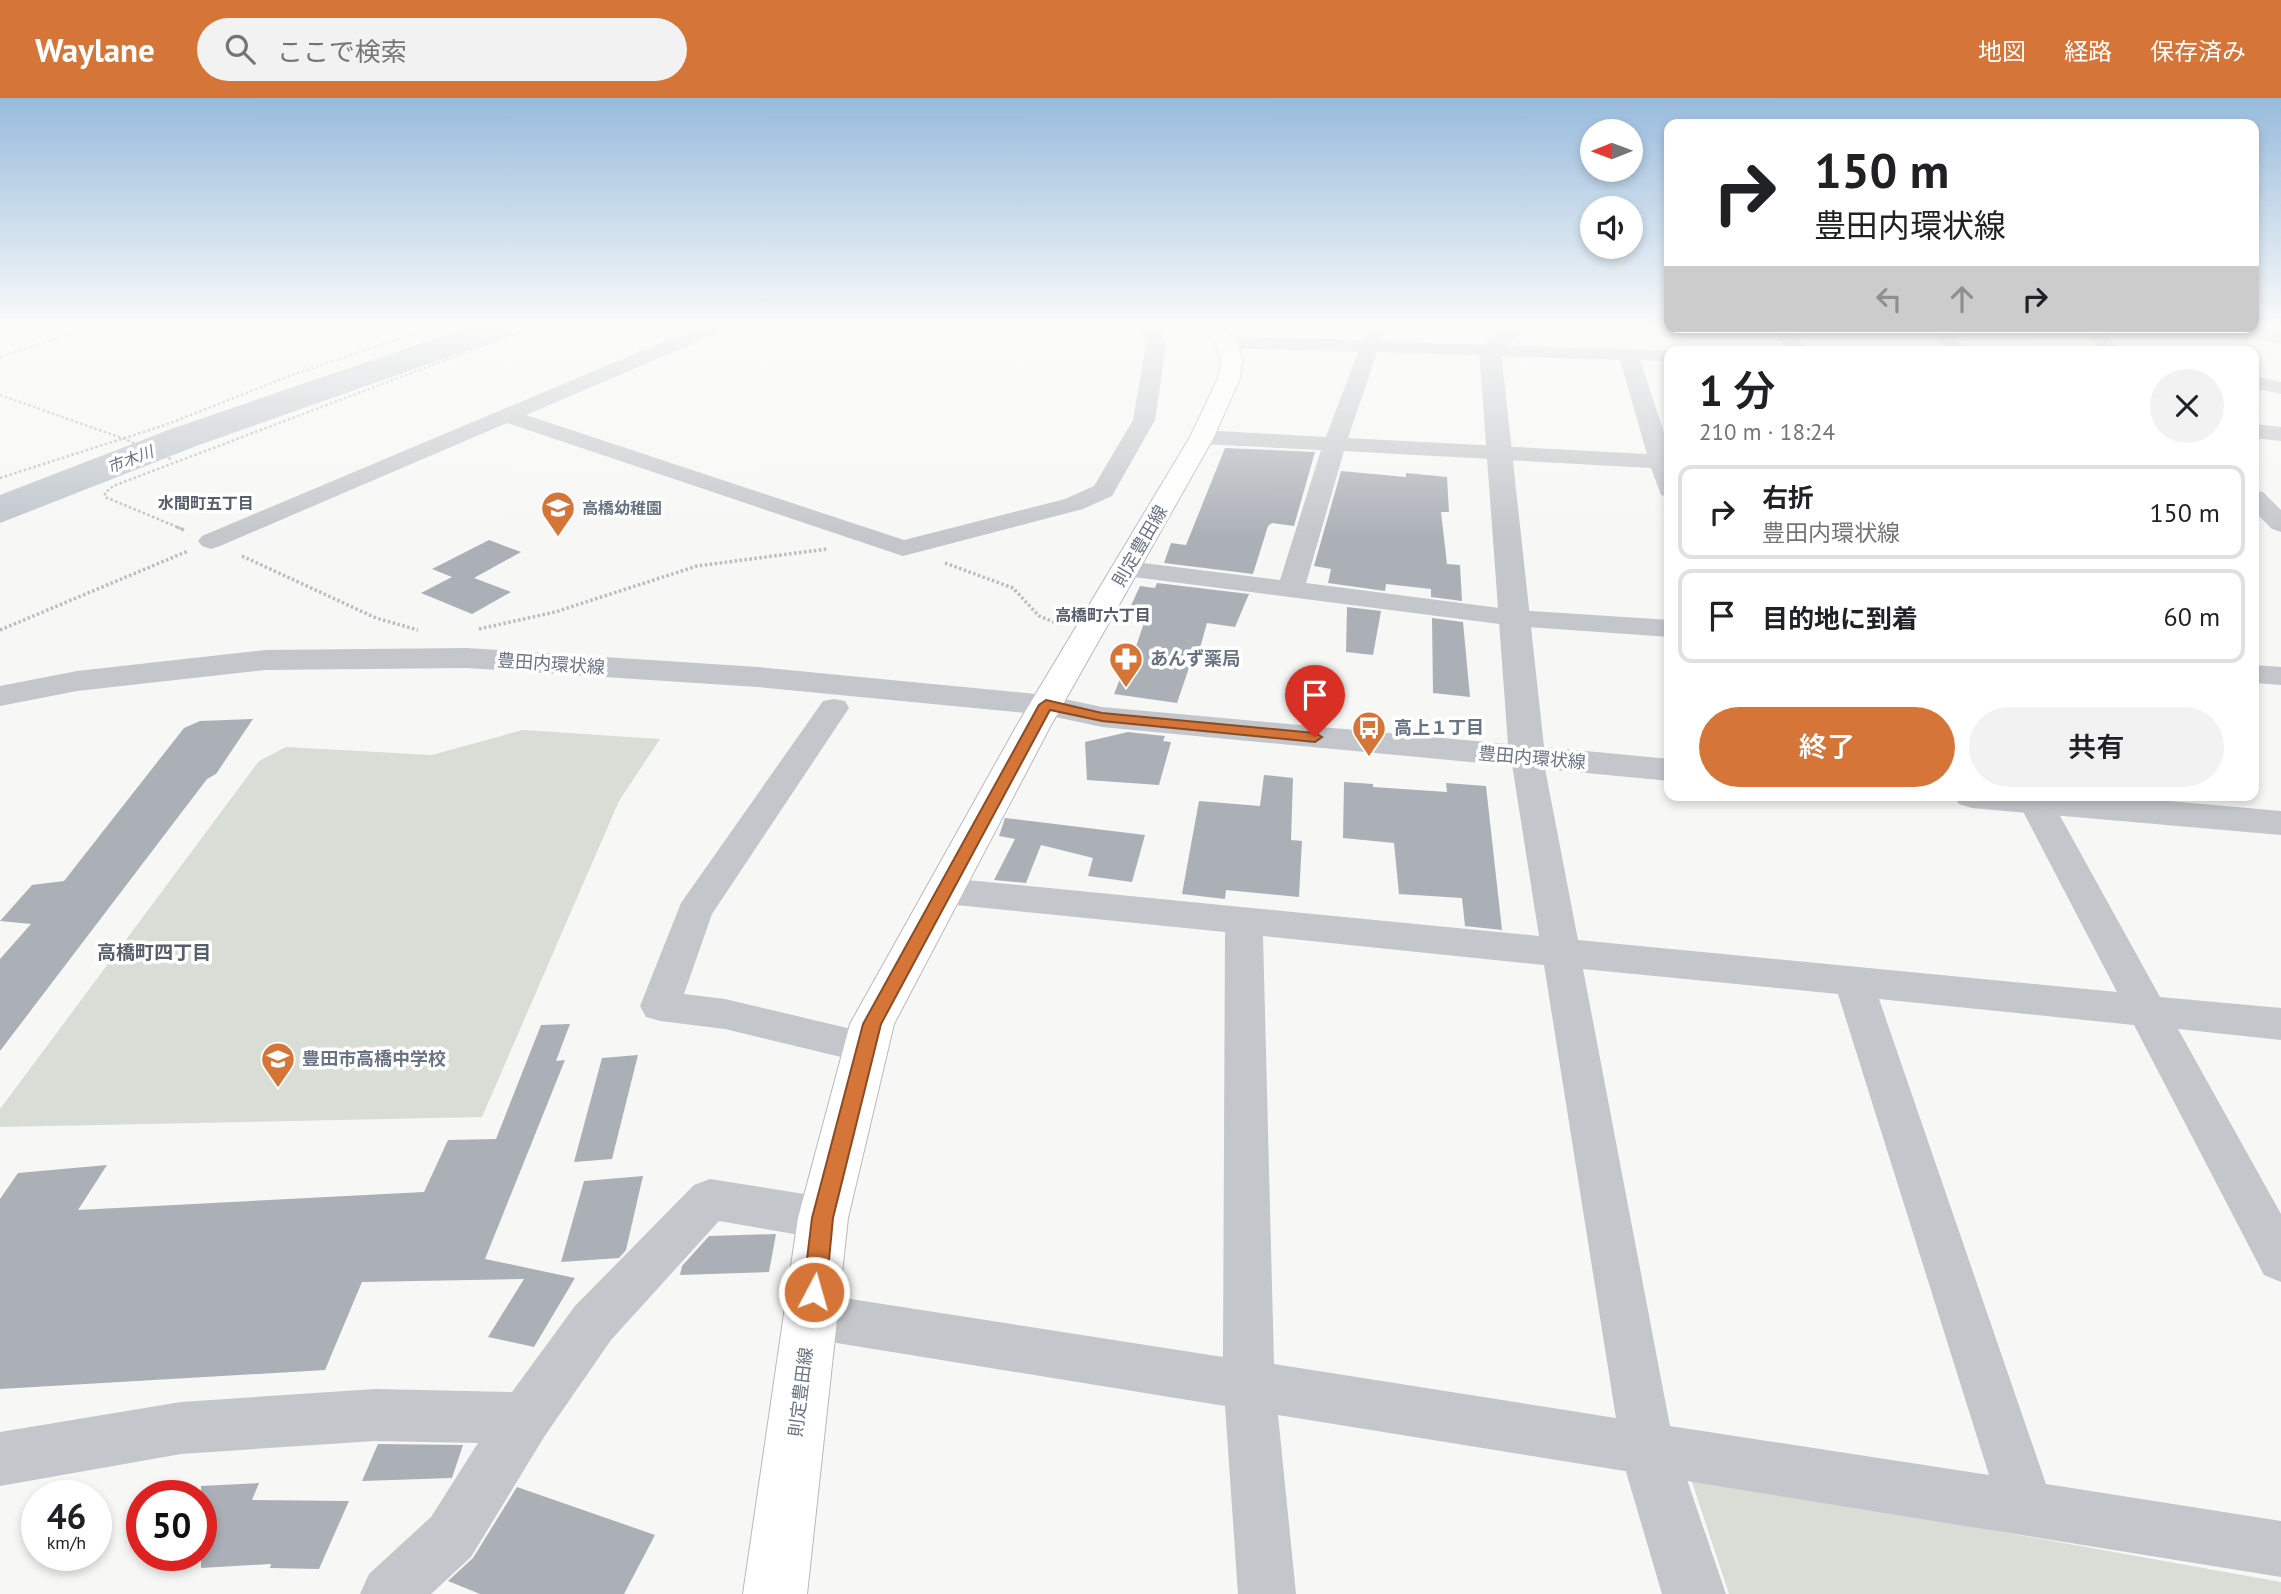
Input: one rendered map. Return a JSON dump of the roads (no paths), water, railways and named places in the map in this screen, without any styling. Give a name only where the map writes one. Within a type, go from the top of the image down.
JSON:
[{"type":"main road","name":"則定豊田線","points":[[775,1594],[812,1316],[822,1218],[872,1024],[1039,716],[1127,569],[1202,437],[1220,398]]},
{"type":"street","points":[[211,541],[550,398]]},
{"type":"street","points":[[508,416],[903,548],[1074,504],[1103,491],[1144,421],[1148,398]]},
{"type":"street","points":[[1291,590],[1335,443],[1352,398]]},
{"type":"street","points":[[1495,398],[1527,758],[1648,1448],[1694,1594]]},
{"type":"street","points":[[1644,398],[1664,455]]},
{"type":"street","points":[[2259,432],[2281,434]]},
{"type":"street","points":[[1202,437],[1664,461]]},
{"type":"street","points":[[2259,495],[2281,495]]},
{"type":"street","points":[[2259,500],[2281,524]]},
{"type":"street","points":[[1127,569],[1515,618],[1664,629]]},
{"type":"street","name":"豊田内環状線","points":[[0,696],[77,681],[265,660],[467,658],[758,677],[1039,716]]},
{"type":"street","points":[[2259,674],[2281,676]]},
{"type":"street","name":"豊田内環状線","points":[[0,713],[142,689],[241,681],[453,678],[834,708],[1102,717],[1664,769]]},
{"type":"street","points":[[834,708],[694,912],[660,1006],[725,1014],[866,1047]]},
{"type":"street","points":[[2035,801],[2281,1260]]},
{"type":"street","points":[[2055,801],[2281,822]]},
{"type":"street","points":[[946,891],[2281,1024]]},
{"type":"street","points":[[1244,920],[1249,1387],[1267,1594]]},
{"type":"street","points":[[1853,981],[2028,1510]]},
{"type":"street","points":[[389,1594],[451,1536],[525,1418],[602,1313],[710,1199],[822,1218]]},
{"type":"street","points":[[812,1316],[2281,1549]]},
{"type":"street","points":[[0,1460],[181,1429],[375,1415],[525,1418]]},
{"type":"waterway","name":"市木川","points":[[0,510],[185,437],[298,398]]},
{"type":"place","name":"高橋幼稚園","points":[[558,538]]},
{"type":"place","name":"あんず薬局","points":[[1126,689]]},
{"type":"place","name":"高上１丁目","points":[[1369,758]]},
{"type":"place","name":"豊田市高橋中学校","points":[[278,1089]]},
{"type":"district","name":"水間町五丁目","points":[[206,503]]},
{"type":"district","name":"高橋町六丁目","points":[[1103,615]]},
{"type":"district","name":"高橋町四丁目","points":[[154,952]]}]
